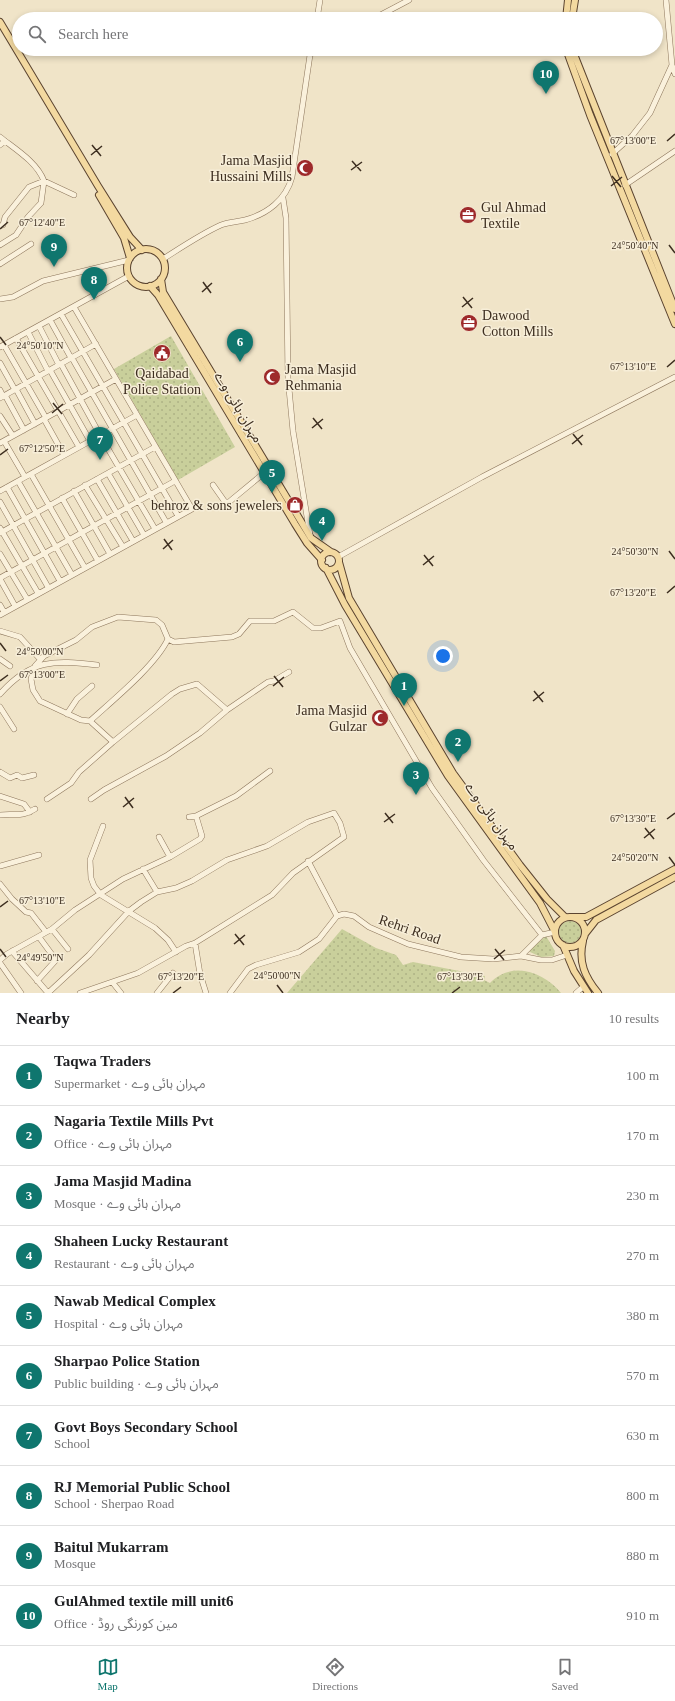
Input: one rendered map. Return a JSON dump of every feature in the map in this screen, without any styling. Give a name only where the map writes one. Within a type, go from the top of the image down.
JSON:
[{"type":"main road","points":[[567,12],[568,0]]},
{"type":"main road","points":[[573,12],[575,0]]},
{"type":"main road","points":[[0,22],[12,43]]},
{"type":"main road","points":[[0,30],[12,49]]},
{"type":"main road","points":[[17,56],[130,237],[142,250]]},
{"type":"main road","points":[[19,56],[124,238],[130,259],[128,271],[129,276],[138,284],[150,286],[161,279]]},
{"type":"main road","points":[[569,56],[590,115],[675,324]]},
{"type":"main road","points":[[575,56],[612,154],[675,309]]},
{"type":"main road","points":[[130,259],[142,250],[156,251],[163,259],[165,269],[161,279],[164,292],[311,538],[331,552],[338,559],[349,598],[453,773],[525,871],[568,917],[582,923],[584,937],[581,963],[593,987],[598,993]]},
{"type":"main road","name":"مہران ہائی وے","points":[[150,286],[158,295],[307,543],[322,560]]},
{"type":"main road","points":[[331,552],[324,554],[322,560],[326,568],[335,568],[338,559]]},
{"type":"main road","name":"مہران ہائی وے","points":[[326,568],[345,605],[448,776],[540,903],[555,932]]},
{"type":"main road","points":[[675,869],[586,917],[568,917],[559,921],[555,932],[558,942],[569,948],[574,947],[584,937],[596,920],[675,877]]},
{"type":"main road","points":[[563,946],[586,991],[593,987]]},
{"type":"street","points":[[318,12],[320,0]]},
{"type":"street","points":[[386,12],[409,0]]},
{"type":"street","points":[[666,0],[672,65],[675,74]]},
{"type":"street","points":[[163,259],[221,225],[253,217],[275,206],[283,198],[289,188],[292,177],[310,56]]},
{"type":"street","points":[[612,154],[632,136],[650,113],[672,65]]},
{"type":"street","points":[[0,137],[33,164],[41,173],[44,181],[41,203],[28,217],[16,235],[0,245]]},
{"type":"street","points":[[0,145],[5,141]]},
{"type":"street","points":[[625,185],[675,152]]},
{"type":"street","points":[[0,226],[3,225],[5,217],[29,187],[44,181],[74,195]]},
{"type":"street","points":[[283,198],[286,218],[288,378],[293,431],[311,538]]},
{"type":"street","points":[[0,264],[31,244]]},
{"type":"street","points":[[0,298],[14,297],[43,281],[130,259]]},
{"type":"street","points":[[64,456],[26,383],[2,346],[129,276]]},
{"type":"street","points":[[0,605],[2,614],[48,587],[192,509],[74,307]]},
{"type":"street","points":[[61,314],[178,516]]},
{"type":"street","points":[[50,320],[166,522]]},
{"type":"street","points":[[39,326],[155,529]]},
{"type":"street","points":[[28,332],[90,441]]},
{"type":"street","points":[[16,338],[37,377],[79,447]]},
{"type":"street","points":[[3,396],[96,344]]},
{"type":"street","points":[[0,363],[35,424]]},
{"type":"street","points":[[338,559],[488,474],[675,377]]},
{"type":"street","points":[[25,478],[1,442],[116,379]]},
{"type":"street","points":[[0,390],[24,430]]},
{"type":"street","points":[[0,491],[137,415]]},
{"type":"street","points":[[0,416],[13,436]]},
{"type":"street","points":[[38,593],[1,531],[155,447]]},
{"type":"street","points":[[108,473],[144,535]]},
{"type":"street","points":[[213,485],[225,502],[230,502],[264,473]]},
{"type":"street","points":[[31,474],[85,568]]},
{"type":"street","points":[[97,479],[133,541]]},
{"type":"street","points":[[18,481],[72,574]]},
{"type":"street","points":[[15,606],[0,578],[175,481]]},
{"type":"street","points":[[85,486],[123,547]]},
{"type":"street","points":[[7,487],[60,581]]},
{"type":"street","points":[[74,491],[110,554]]},
{"type":"street","points":[[62,498],[98,561]]},
{"type":"street","points":[[0,502],[48,587]]},
{"type":"street","points":[[0,554],[27,600]]},
{"type":"street","points":[[113,742],[90,721],[82,720],[67,714],[40,701],[33,690],[31,679],[35,666],[40,659],[76,640],[97,624],[118,617],[156,620],[162,625],[168,639],[174,642],[232,637],[239,634],[250,621],[274,621],[293,612],[313,628],[321,628],[340,621],[354,654],[432,788],[484,861],[542,935]]},
{"type":"street","points":[[0,631],[10,632],[20,636],[40,659]]},
{"type":"street","points":[[90,721],[163,649],[168,639]]},
{"type":"street","points":[[0,659],[10,666]]},
{"type":"street","points":[[0,694],[21,675],[35,666],[59,661],[97,665]]},
{"type":"street","points":[[91,799],[104,790],[166,756],[200,733],[227,710],[268,682],[274,681],[289,672]]},
{"type":"street","points":[[47,799],[71,783],[79,772],[113,742],[172,694],[197,684],[227,710]]},
{"type":"street","points":[[67,714],[77,699],[92,686]]},
{"type":"street","points":[[0,707],[14,729]]},
{"type":"street","points":[[189,817],[196,816],[236,796],[270,771]]},
{"type":"street","points":[[0,772],[10,778],[17,775],[22,778],[34,775]]},
{"type":"street","points":[[0,796],[24,804],[33,811],[23,816],[10,814],[0,815]]},
{"type":"street","points":[[12,951],[48,993],[89,955],[129,911],[157,892],[186,883],[227,860],[257,850],[308,822],[334,813],[340,823],[344,837],[293,873],[272,895],[195,943],[138,973],[88,992],[80,993]]},
{"type":"street","points":[[1,958],[52,929],[75,910],[101,895],[123,879],[170,856],[202,837],[196,816]]},
{"type":"street","points":[[103,826],[90,860],[92,882],[101,895],[129,911],[165,937],[176,952]]},
{"type":"street","points":[[159,837],[170,856]]},
{"type":"street","points":[[0,866],[39,855]]},
{"type":"street","points":[[230,993],[248,969],[256,965],[300,952],[319,939],[337,916],[308,862]]},
{"type":"street","points":[[143,869],[157,892]]},
{"type":"street","points":[[0,884],[12,899],[26,912],[31,913],[46,932]]},
{"type":"street","name":"Rehri Road","points":[[337,916],[344,914],[354,916],[369,928],[388,936],[432,951],[461,956],[493,959],[521,956],[541,960],[552,960],[567,955]]},
{"type":"street","points":[[52,929],[68,949]]},
{"type":"street","points":[[521,956],[542,935],[555,932]]},
{"type":"street","points":[[37,981],[56,960],[39,937]]},
{"type":"street","points":[[195,943],[200,974],[206,993]]},
{"type":"street","points":[[0,964],[20,993]]},
{"type":"street","points":[[157,993],[173,973]]},
{"type":"street","points":[[113,983],[121,993]]},
{"type":"street","points":[[576,993],[586,991]]},
{"type":"green space","points":[[171,336],[235,447],[178,480],[114,369]]},
{"type":"green space","points":[[566,921],[574,921],[581,928],[581,936],[574,943],[566,943],[559,936],[559,928]]},
{"type":"green space","points":[[342,929],[376,948],[396,955],[403,965],[413,962],[485,976],[484,980],[490,983],[499,976],[508,972],[527,972],[546,979],[561,993],[287,993]]},
{"type":"green space","points":[[546,936],[555,951],[554,956],[541,957],[530,952],[529,950]]},
{"type":"place","name":"GulAhmed textile mill unit6","points":[[546,94]]},
{"type":"place","name":"Jama Masjid Hussaini Mills","points":[[305,168]]},
{"type":"place","name":"Gul Ahmad Textile","points":[[468,215]]},
{"type":"place","name":"Baitul Mukarram","points":[[54,267]]},
{"type":"place","name":"RJ Memorial Public School","points":[[94,300]]},
{"type":"place","name":"Dawood Cotton Mills","points":[[469,323]]},
{"type":"place","name":"Qaidabad Police Station","points":[[162,353]]},
{"type":"place","name":"Sharpao Police Station","points":[[240,362]]},
{"type":"place","name":"Jama Masjid Rehmania","points":[[272,377]]},
{"type":"place","name":"Govt Boys Secondary School","points":[[100,460]]},
{"type":"place","name":"Nawab Medical Complex","points":[[272,493]]},
{"type":"place","name":"behroz & sons jewelers","points":[[295,505]]},
{"type":"place","name":"Shaheen Lucky Restaurant","points":[[322,541]]},
{"type":"place","name":"Taqwa Traders","points":[[404,706]]},
{"type":"place","name":"Jama Masjid Gulzar","points":[[380,718]]},
{"type":"place","name":"Nagaria Textile Mills Pvt","points":[[458,762]]},
{"type":"place","name":"Jama Masjid Madina","points":[[416,795]]}]
